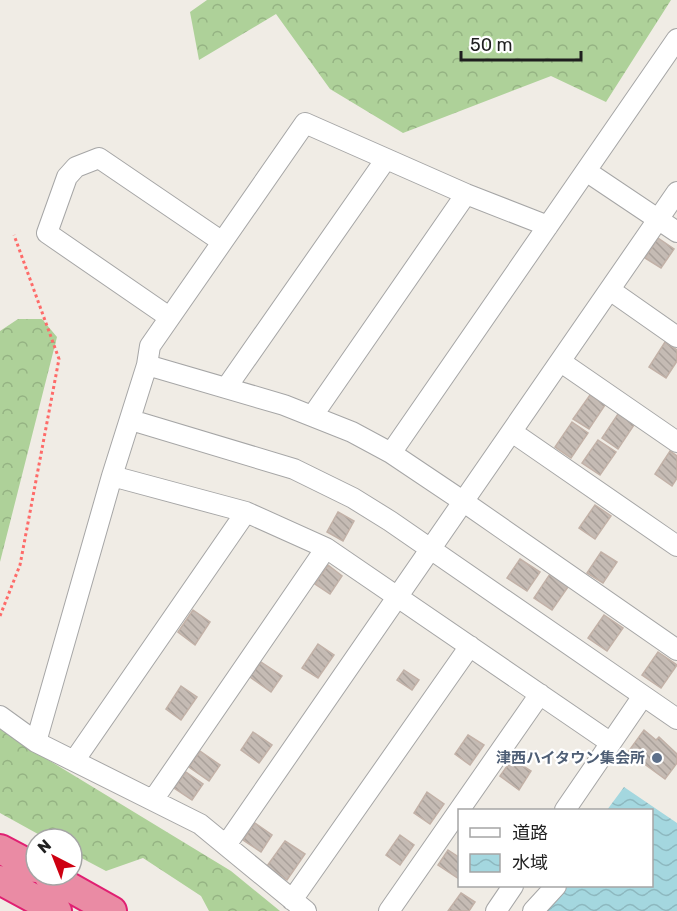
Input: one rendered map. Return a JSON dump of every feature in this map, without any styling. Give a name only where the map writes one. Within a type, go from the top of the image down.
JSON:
[{"type":"highway","points":[[0,849],[24,862]]},
{"type":"highway","points":[[0,879],[57,911]]},
{"type":"highway","points":[[69,887],[112,911]]},
{"type":"street","points":[[391,453],[677,39]]},
{"type":"street","points":[[36,742],[112,476],[147,365],[150,345],[305,123],[466,194],[548,226]]},
{"type":"street","points":[[169,316],[47,233],[67,177],[76,167],[99,158],[221,241]]},
{"type":"street","points":[[226,388],[386,159]]},
{"type":"street","points":[[586,171],[677,232]]},
{"type":"street","points":[[226,845],[677,192]]},
{"type":"street","points":[[313,415],[466,194]]},
{"type":"street","points":[[610,290],[677,336]]},
{"type":"street","points":[[561,362],[677,442]]},
{"type":"street","points":[[147,365],[313,415],[352,432],[391,453],[464,501],[677,650]]},
{"type":"street","points":[[131,420],[294,469],[353,498],[431,549],[677,719]]},
{"type":"street","points":[[512,432],[677,546]]},
{"type":"street","points":[[112,476],[246,512],[326,548],[611,743]]},
{"type":"street","points":[[74,761],[246,512]]},
{"type":"street","points":[[153,800],[326,548]]},
{"type":"street","points":[[0,716],[36,742],[200,824],[299,905],[470,646]]},
{"type":"street","points":[[460,809],[540,694]]},
{"type":"street","points":[[566,809],[643,696]]},
{"type":"street","points":[[389,911],[458,812]]},
{"type":"street","points":[[496,911],[512,887]]},
{"type":"street","points":[[533,911],[554,887]]},
{"type":"path","points":[[0,616],[20,565],[59,359],[14,235]]},
{"type":"green space","points":[[207,0],[671,0],[606,102],[551,76],[403,133],[330,89],[276,14],[199,60],[190,12]]},
{"type":"green space","points":[[18,319],[42,319],[57,337],[0,562],[0,331]]},
{"type":"green space","points":[[0,727],[32,750],[231,871],[280,911],[209,911],[201,896],[143,858],[106,871],[84,859],[84,827],[25,827],[0,813]]},
{"type":"water","points":[[624,787],[677,823],[677,911],[546,911],[565,887],[653,887],[653,809],[608,809]]},
{"type":"building","points":[[658,238],[674,249],[661,268],[645,258]]},
{"type":"building","points":[[665,342],[677,350],[677,361],[666,378],[649,367]]},
{"type":"building","points":[[590,395],[605,405],[589,429],[573,419]]},
{"type":"building","points":[[618,414],[634,425],[618,449],[602,438]]},
{"type":"building","points":[[572,422],[588,433],[571,458],[555,447]]},
{"type":"building","points":[[598,440],[616,452],[600,475],[582,463]]},
{"type":"building","points":[[670,451],[677,456],[677,478],[672,486],[655,474]]},
{"type":"building","points":[[595,505],[611,516],[595,539],[579,528]]},
{"type":"building","points":[[338,512],[354,521],[343,541],[327,532]]},
{"type":"building","points":[[601,552],[617,562],[603,583],[587,573]]},
{"type":"building","points":[[520,559],[540,572],[527,591],[507,578]]},
{"type":"building","points":[[328,565],[342,576],[330,594],[315,584]]},
{"type":"building","points":[[550,574],[568,587],[552,610],[534,598]]},
{"type":"building","points":[[193,610],[210,622],[195,645],[178,632]]},
{"type":"building","points":[[604,615],[623,628],[607,651],[588,638]]},
{"type":"building","points":[[318,644],[334,655],[318,678],[302,668]]},
{"type":"building","points":[[658,652],[677,665],[661,688],[642,675]]},
{"type":"building","points":[[261,662],[282,676],[271,692],[250,677]]},
{"type":"building","points":[[404,670],[419,680],[412,690],[397,680]]},
{"type":"building","points":[[181,686],[197,697],[181,720],[166,709]]},
{"type":"building","name":"津西ハイタウン集会所","points":[[644,730],[656,740],[659,737],[677,754],[677,763],[665,779],[628,752]]},
{"type":"building","points":[[253,732],[272,745],[259,763],[241,750]]},
{"type":"building","points":[[468,735],[484,745],[470,765],[455,754]]},
{"type":"building","points":[[200,751],[220,765],[209,781],[189,767]]},
{"type":"building","points":[[512,759],[531,771],[519,790],[500,776]]},
{"type":"building","points":[[186,772],[203,784],[192,800],[174,788]]},
{"type":"building","points":[[427,792],[444,804],[430,824],[414,813]]},
{"type":"building","points":[[255,823],[272,835],[261,852],[243,840]]},
{"type":"building","points":[[400,835],[414,845],[400,865],[386,855]]},
{"type":"building","points":[[285,841],[305,854],[287,880],[267,866]]},
{"type":"building","points":[[448,850],[458,857],[458,878],[438,865]]},
{"type":"building","points":[[461,893],[475,902],[469,911],[448,911]]},
{"type":"place","name":"津西ハイタウン集会所","points":[[657,758]]}]
